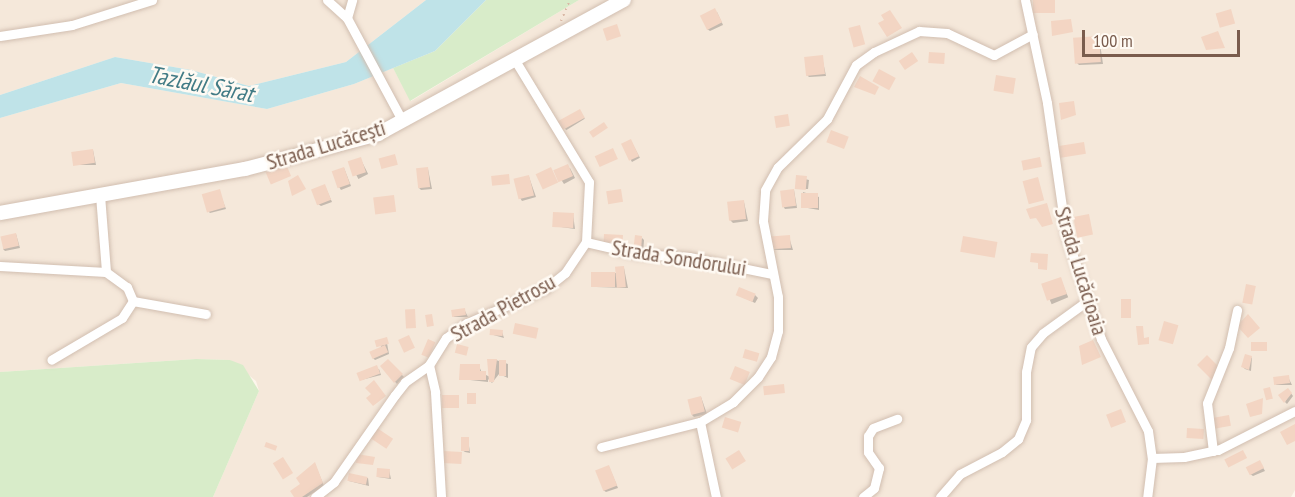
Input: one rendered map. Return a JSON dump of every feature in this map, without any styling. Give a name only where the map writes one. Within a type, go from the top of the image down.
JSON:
[{"type":"main road","name":"Strada Lucăcești","points":[[0,213],[245,169],[378,134],[516,62],[624,0]]},
{"type":"street","points":[[0,36],[72,25],[152,0]]},
{"type":"street","points":[[327,0],[347,18],[402,120]]},
{"type":"street","points":[[347,18],[352,0]]},
{"type":"street","name":"Strada Lucăcioaia","points":[[1025,0],[1033,34],[1066,235],[1101,339],[1145,425],[1152,458],[1147,497]]},
{"type":"street","name":"Strada Sondorului","points":[[601,447],[700,422],[734,402],[758,377],[771,357],[778,331],[778,297],[764,221],[765,190],[778,167],[827,119],[851,72],[862,60],[919,31],[947,33],[994,55],[1033,34]]},
{"type":"street","points":[[516,62],[589,182],[586,242]]},
{"type":"street","points":[[100,195],[106,272]]},
{"type":"street","name":"Strada Sondorului","points":[[586,242],[637,254],[689,257],[772,274]]},
{"type":"street","name":"Strada Pietrosu","points":[[315,497],[343,470],[405,382],[429,365],[440,344],[459,327],[518,302],[556,280],[586,242]]},
{"type":"street","points":[[0,266],[106,272],[127,287],[133,301]]},
{"type":"street","points":[[133,301],[206,314]]},
{"type":"street","points":[[51,360],[122,318],[133,301]]},
{"type":"street","points":[[940,497],[960,474],[1002,452],[1018,439],[1026,420],[1026,372],[1031,347],[1043,333],[1087,301]]},
{"type":"street","points":[[1213,451],[1207,403],[1229,348],[1237,310]]},
{"type":"street","points":[[429,365],[435,392],[441,497]]},
{"type":"street","points":[[1152,458],[1213,451],[1248,438],[1295,411]]},
{"type":"street","points":[[863,497],[874,488],[879,468],[868,452],[868,436],[873,428],[897,419]]},
{"type":"street","points":[[700,422],[716,497]]},
{"type":"path","points":[[563,36],[561,14],[570,0]]},
{"type":"shaded area","points":[[0,0],[426,0],[346,62],[249,86],[191,70],[115,57],[0,95]]},
{"type":"shaded area","points":[[579,0],[1295,0],[1295,490],[1291,497],[213,497],[259,391],[256,381],[230,360],[196,359],[0,372],[0,118],[121,83],[267,109],[354,84],[393,68],[411,101]]},
{"type":"green space","points":[[486,0],[579,0],[410,101],[393,68],[435,51]]},
{"type":"green space","points":[[196,359],[230,360],[243,365],[259,391],[213,497],[0,497],[0,372]]},
{"type":"water","name":"Tazlăul Sărat","points":[[426,0],[486,0],[435,51],[354,84],[267,109],[121,83],[0,118],[0,95],[115,57],[191,70],[249,86],[346,62]]},
{"type":"building","points":[[1033,0],[1055,0],[1055,13],[1033,13]]},
{"type":"building","points":[[715,8],[722,22],[707,30],[700,16]]},
{"type":"building","points":[[1231,9],[1235,23],[1220,28],[1216,13]]},
{"type":"building","points":[[890,10],[902,28],[887,37],[878,23],[884,20],[881,15]]},
{"type":"building","points":[[1071,19],[1073,32],[1052,36],[1051,21]]},
{"type":"building","points":[[617,24],[621,36],[607,41],[603,29]]},
{"type":"building","points":[[860,25],[865,44],[854,47],[848,28]]},
{"type":"building","points":[[1218,31],[1225,48],[1206,50],[1201,37]]},
{"type":"building","points":[[1099,36],[1101,62],[1075,64],[1073,38]]},
{"type":"building","points":[[912,52],[918,61],[905,70],[899,61]]},
{"type":"building","points":[[929,52],[945,53],[944,64],[928,63]]},
{"type":"building","points":[[823,55],[825,74],[806,76],[804,57]]},
{"type":"building","points":[[879,69],[896,78],[889,90],[872,81]]},
{"type":"building","points":[[996,75],[1016,78],[1013,94],[993,91]]},
{"type":"building","points":[[860,76],[879,87],[875,95],[854,87]]},
{"type":"building","points":[[1074,101],[1076,115],[1061,120],[1059,103]]},
{"type":"building","points":[[580,109],[585,118],[562,130],[557,122]]},
{"type":"building","points":[[788,114],[790,126],[776,128],[774,116]]},
{"type":"building","points":[[604,122],[608,128],[593,138],[589,132]]},
{"type":"building","points":[[831,130],[849,137],[844,149],[826,142]]},
{"type":"building","points":[[631,139],[639,156],[629,161],[621,144]]},
{"type":"building","points":[[1084,142],[1086,154],[1059,158],[1057,146]]},
{"type":"building","points":[[613,148],[618,159],[600,167],[595,156]]},
{"type":"building","points":[[93,149],[95,163],[73,166],[71,152]]},
{"type":"building","points":[[395,154],[398,165],[381,169],[379,158]]},
{"type":"building","points":[[361,157],[366,172],[353,177],[348,161]]},
{"type":"building","points":[[1040,157],[1042,167],[1023,170],[1021,161]]},
{"type":"building","points":[[286,164],[291,176],[271,185],[266,173]]},
{"type":"building","points":[[568,164],[573,176],[558,182],[553,170]]},
{"type":"building","points":[[344,167],[350,184],[338,188],[332,171]]},
{"type":"building","points":[[428,167],[430,187],[418,188],[416,168]]},
{"type":"building","points":[[551,167],[558,182],[543,190],[536,174]]},
{"type":"building","points":[[509,174],[510,184],[492,186],[491,176]]},
{"type":"building","points":[[298,175],[306,189],[292,196],[288,181]]},
{"type":"building","points":[[529,175],[534,195],[519,199],[513,179]]},
{"type":"building","points":[[796,175],[807,176],[806,190],[795,189]]},
{"type":"building","points":[[1038,177],[1044,200],[1029,204],[1023,181]]},
{"type":"building","points":[[325,184],[331,200],[317,205],[311,189]]},
{"type":"building","points":[[220,189],[225,207],[207,213],[202,194]]},
{"type":"building","points":[[621,189],[623,202],[608,204],[606,191]]},
{"type":"building","points":[[794,189],[796,206],[782,208],[780,191]]},
{"type":"building","points":[[801,193],[818,193],[818,208],[801,208]]},
{"type":"building","points":[[394,195],[396,212],[375,214],[373,198]]},
{"type":"building","points":[[744,200],[746,219],[729,221],[727,202]]},
{"type":"building","points":[[1047,203],[1053,224],[1042,227],[1036,218],[1030,219],[1026,209]]},
{"type":"building","points":[[553,212],[574,213],[573,228],[552,227]]},
{"type":"building","points":[[1089,214],[1093,235],[1077,238],[1073,217]]},
{"type":"building","points":[[16,233],[19,246],[3,249],[0,237]]},
{"type":"building","points":[[604,234],[623,235],[623,243],[604,242]]},
{"type":"building","points":[[635,235],[642,236],[641,252],[633,252]]},
{"type":"building","points":[[790,235],[791,248],[771,249],[770,236]]},
{"type":"building","points":[[963,236],[997,242],[995,258],[960,252]]},
{"type":"building","points":[[1031,253],[1048,254],[1047,270],[1038,269],[1038,263],[1030,262]]},
{"type":"building","points":[[624,266],[626,287],[617,288],[615,267]]},
{"type":"building","points":[[591,272],[615,272],[615,287],[591,287]]},
{"type":"building","points":[[1061,277],[1067,294],[1047,301],[1041,284]]},
{"type":"building","points":[[1246,284],[1256,286],[1252,305],[1242,303]]},
{"type":"building","points":[[739,287],[756,294],[752,302],[736,295]]},
{"type":"building","points":[[1121,299],[1131,299],[1131,318],[1121,318]]},
{"type":"building","points":[[465,308],[466,315],[452,317],[451,310]]},
{"type":"building","points":[[415,309],[416,328],[406,328],[405,310]]},
{"type":"building","points":[[432,314],[434,326],[427,327],[425,315]]},
{"type":"building","points":[[1248,314],[1260,328],[1248,338],[1237,326]]},
{"type":"building","points":[[1164,321],[1178,325],[1173,344],[1158,340]]},
{"type":"building","points":[[515,323],[538,328],[536,339],[513,334]]},
{"type":"building","points":[[1136,326],[1143,326],[1144,338],[1149,337],[1149,344],[1138,345]]},
{"type":"building","points":[[490,329],[503,330],[503,336],[490,335]]},
{"type":"building","points":[[409,335],[415,348],[404,353],[398,340]]},
{"type":"building","points":[[387,337],[389,344],[376,347],[375,341]]},
{"type":"building","points":[[428,339],[435,342],[429,358],[421,355]]},
{"type":"building","points":[[1093,340],[1101,357],[1082,365],[1079,346]]},
{"type":"building","points":[[1251,342],[1267,342],[1267,351],[1251,351]]},
{"type":"building","points":[[457,344],[469,347],[466,356],[455,353]]},
{"type":"building","points":[[385,345],[388,352],[372,359],[369,352]]},
{"type":"building","points":[[745,349],[759,353],[757,362],[743,358]]},
{"type":"building","points":[[1245,354],[1252,356],[1249,370],[1241,367]]},
{"type":"building","points":[[1207,355],[1219,367],[1212,380],[1197,365]]},
{"type":"building","points":[[388,359],[403,374],[394,383],[380,366]]},
{"type":"building","points":[[487,359],[497,359],[494,382],[489,382]]},
{"type":"building","points":[[499,360],[506,360],[506,376],[499,376]]},
{"type":"building","points":[[460,364],[480,364],[480,371],[486,371],[486,380],[459,380]]},
{"type":"building","points":[[377,365],[380,373],[360,381],[356,373]]},
{"type":"building","points":[[735,366],[750,372],[745,385],[730,379]]},
{"type":"building","points":[[1289,375],[1290,383],[1274,385],[1273,377]]},
{"type":"building","points":[[374,380],[386,396],[373,406],[366,398],[371,394],[365,388]]},
{"type":"building","points":[[784,384],[785,393],[764,395],[763,386]]},
{"type":"building","points":[[1270,387],[1273,399],[1266,400],[1263,389]]},
{"type":"building","points":[[1288,388],[1292,393],[1284,403],[1278,395]]},
{"type":"building","points":[[467,393],[476,393],[476,404],[467,404]]},
{"type":"building","points":[[442,395],[459,395],[459,408],[442,408]]},
{"type":"building","points":[[701,396],[705,412],[691,415],[687,399]]},
{"type":"building","points":[[1263,398],[1262,414],[1250,417],[1246,404]]},
{"type":"building","points":[[1121,409],[1126,422],[1111,428],[1106,415]]},
{"type":"building","points":[[1229,415],[1231,426],[1210,429],[1208,419]]},
{"type":"building","points":[[725,417],[741,422],[738,432],[722,428]]},
{"type":"building","points":[[1295,424],[1295,441],[1287,445],[1280,432]]},
{"type":"building","points":[[374,426],[393,439],[386,449],[367,436]]},
{"type":"building","points":[[1187,428],[1204,429],[1203,439],[1186,438]]},
{"type":"building","points":[[461,437],[469,437],[469,451],[461,451]]},
{"type":"building","points":[[266,442],[277,446],[276,451],[264,447]]},
{"type":"building","points":[[739,450],[746,461],[732,470],[725,458]]},
{"type":"building","points":[[1243,450],[1247,458],[1228,468],[1224,460]]},
{"type":"building","points":[[443,451],[462,452],[461,464],[442,463]]},
{"type":"building","points":[[357,454],[375,457],[373,465],[356,463]]},
{"type":"building","points":[[283,457],[293,473],[283,479],[273,463]]},
{"type":"building","points":[[1260,460],[1264,468],[1250,475],[1246,467]]},
{"type":"building","points":[[315,462],[323,483],[302,497],[294,497],[290,491],[300,484],[296,478]]},
{"type":"building","points":[[609,465],[617,485],[603,491],[595,471]]},
{"type":"building","points":[[377,468],[390,469],[389,478],[376,477]]},
{"type":"building","points":[[349,473],[368,477],[366,485],[347,481]]}]
